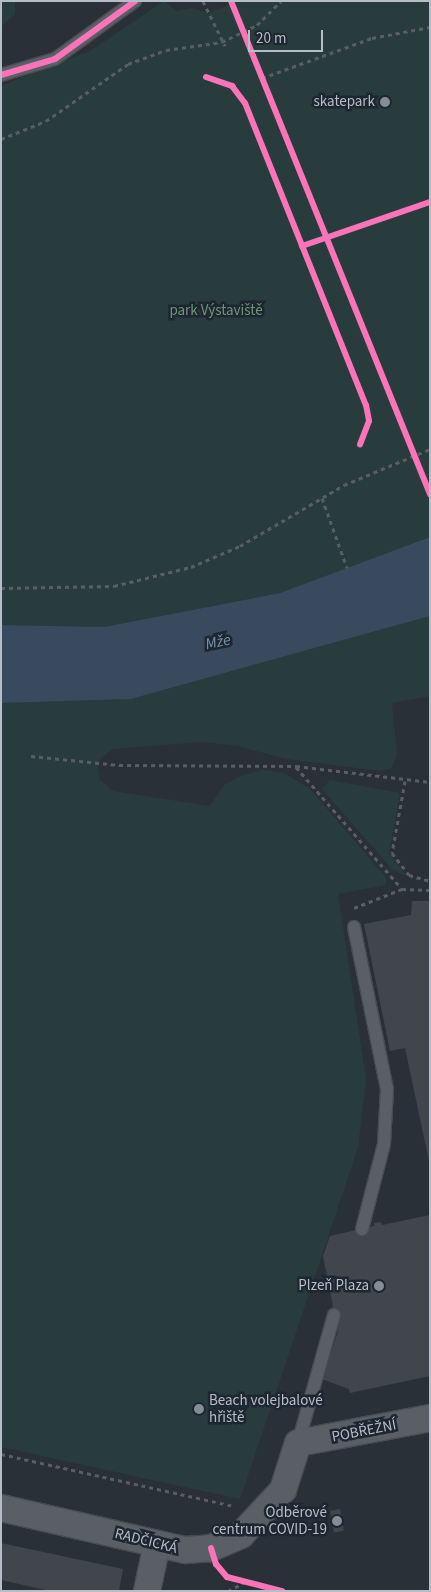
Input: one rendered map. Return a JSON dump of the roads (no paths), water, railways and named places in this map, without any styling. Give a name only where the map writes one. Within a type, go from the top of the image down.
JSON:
[{"type":"street","name":"POBŘEŽNÍ","points":[[298,1443],[430,1418]]},
{"type":"street","name":"RADČICKÁ","points":[[1,1508],[185,1550],[211,1548],[241,1534],[283,1490],[298,1443]]},
{"type":"street","points":[[147,1591],[157,1544]]},
{"type":"lane","points":[[1,75],[54,59],[135,1]]},
{"type":"lane","points":[[354,927],[388,1089],[384,1144],[362,1229]]},
{"type":"lane","points":[[298,1443],[334,1315]]},
{"type":"water","name":"Mže","points":[[430,537],[430,616],[131,699],[1,703],[1,625],[104,627],[280,593]]},
{"type":"place","name":"skatepark","points":[[385,102]]},
{"type":"place","name":"Plzeň Plaza","points":[[379,1286]]},
{"type":"place","name":"Beach volejbalové hřiště","points":[[199,1409]]},
{"type":"place","name":"Odběrové centrum COVID-19","points":[[337,1521]]},
{"type":"park label","name":"park Výstaviště","points":[[216,311]]}]
